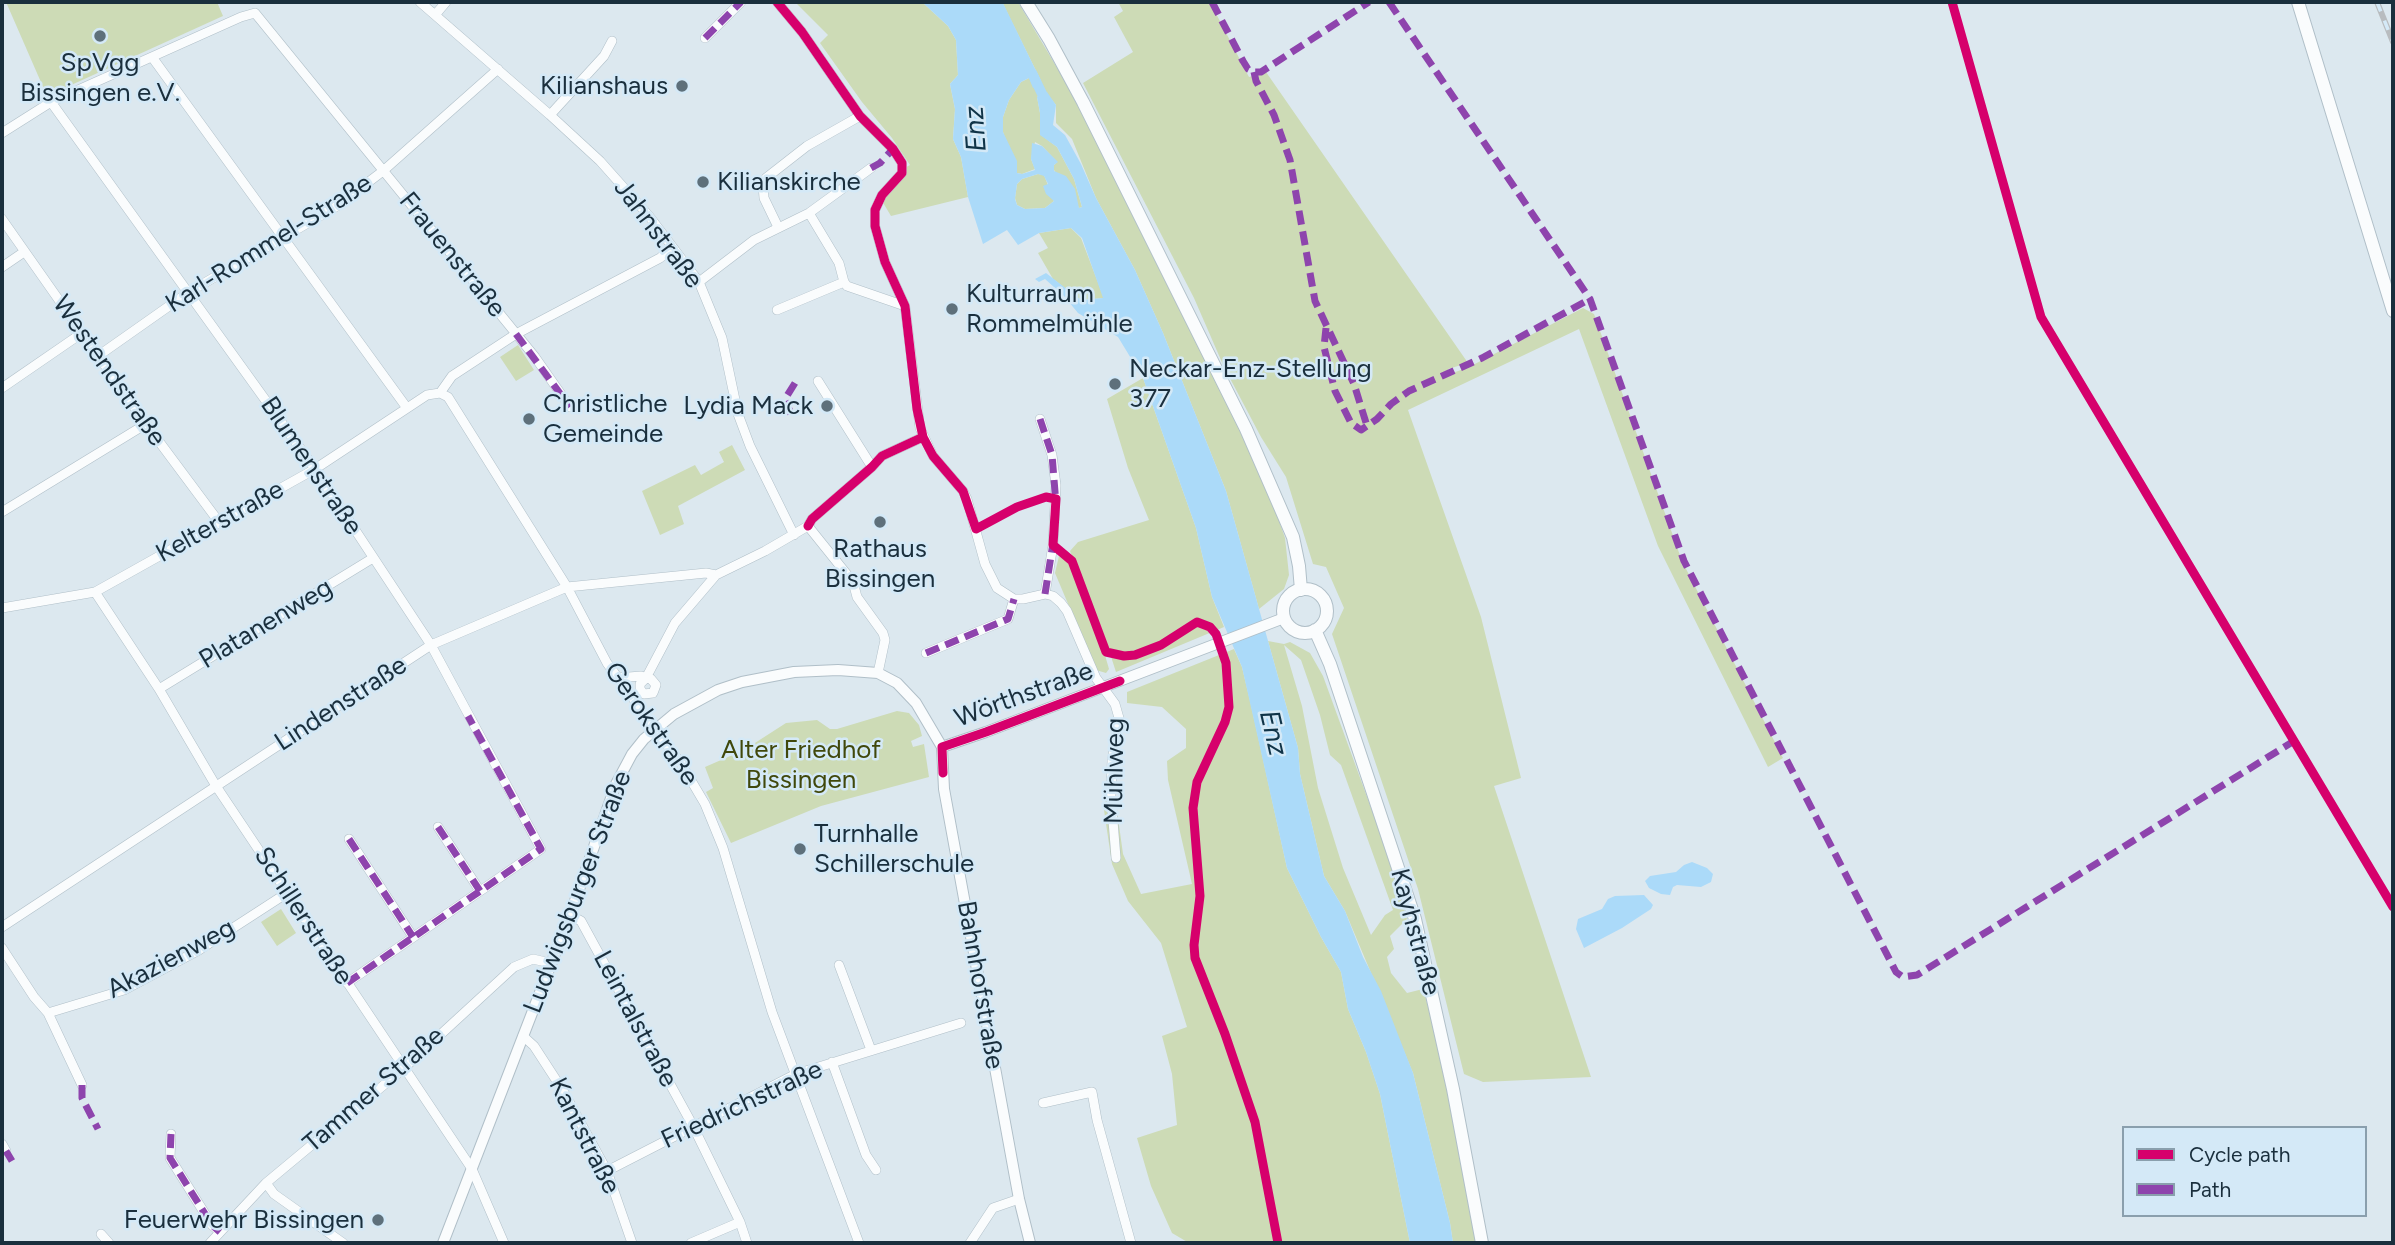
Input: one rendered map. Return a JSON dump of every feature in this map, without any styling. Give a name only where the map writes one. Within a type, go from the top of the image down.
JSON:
[{"type":"main road","points":[[1026,2],[1078,93],[1246,429],[1293,537],[1301,590]]},
{"type":"main road","points":[[2298,2],[2393,311]]},
{"type":"main road","points":[[1301,590],[1311,590],[1324,601],[1326,617],[1315,630],[1303,633],[1297,632],[1280,619],[1284,603],[1289,596],[1301,590]]},
{"type":"main road","name":"Kayhstraße","points":[[1315,630],[1330,663],[1415,919],[1453,1089],[1482,1243]]},
{"type":"street","name":"Jahnstraße","points":[[420,2],[550,115],[632,195],[699,282],[722,338],[738,414],[750,446],[794,535]]},
{"type":"street","points":[[435,15],[446,2]]},
{"type":"street","points":[[705,37],[741,2]]},
{"type":"street","points":[[777,2],[802,32],[860,116],[893,149],[901,163],[902,173],[882,195],[875,210],[875,226],[885,262],[905,306],[923,438],[933,456],[967,499],[991,578],[997,588],[1014,599],[1045,594],[1053,545],[1056,485],[1052,455],[1040,419]]},
{"type":"street","name":"Frauenstraße","points":[[152,57],[255,13],[516,334],[570,407]]},
{"type":"street","points":[[550,115],[604,56],[612,41]]},
{"type":"street","points":[[2,133],[51,103],[152,57],[407,408]]},
{"type":"street","name":"Karl-Rommel-Straße","points":[[98,356],[189,292],[338,206],[383,171],[498,69]]},
{"type":"street","name":"Blumenstraße","points":[[51,103],[316,469],[430,645],[541,849],[480,891]]},
{"type":"street","points":[[778,227],[764,198],[763,185],[766,178],[807,146],[860,116]]},
{"type":"street","points":[[699,282],[732,254],[778,227],[809,213],[871,168]]},
{"type":"street","points":[[809,213],[839,263],[847,286],[905,306]]},
{"type":"street","name":"Westendstraße","points":[[2,219],[146,424],[219,522]]},
{"type":"street","name":"Kelterstraße","points":[[2,608],[95,592],[316,469],[427,395],[440,393],[452,376],[516,334],[660,258],[673,248]]},
{"type":"street","points":[[2,267],[24,252]]},
{"type":"street","points":[[777,310],[844,282]]},
{"type":"street","points":[[2,388],[82,333]]},
{"type":"street","points":[[818,380],[872,467]]},
{"type":"street","name":"Gerokstraße","points":[[440,393],[448,397],[567,587],[599,650],[682,765],[713,820],[772,1012],[859,1243]]},
{"type":"street","points":[[2,512],[146,424]]},
{"type":"street","points":[[617,678],[646,678],[675,623],[716,575],[808,526],[812,519],[881,456],[923,438]]},
{"type":"street","points":[[808,526],[853,582],[858,597],[883,633],[885,640],[878,673]]},
{"type":"street","name":"Platanenweg","points":[[159,689],[373,558]]},
{"type":"street","name":"Lindenstraße","points":[[2,927],[430,645],[567,587],[706,573],[716,575]]},
{"type":"street","name":"Schillerstraße","points":[[95,592],[159,689],[216,786],[472,1169],[504,1243]]},
{"type":"street","name":"Mühlweg","points":[[1045,594],[1053,596],[1067,611],[1101,688],[1115,704],[1119,718],[1112,761],[1111,796],[1116,858]]},
{"type":"street","points":[[926,653],[1008,619],[1014,599]]},
{"type":"street","name":"Wörthstraße","points":[[942,747],[1280,619]]},
{"type":"street","name":"Ludwigsburger Straße","points":[[443,1243],[570,915],[616,784],[632,754],[656,729],[694,702],[742,682],[794,671],[853,670],[878,673]]},
{"type":"street","name":"Bahnhofstraße","points":[[878,673],[897,683],[910,695],[942,747],[944,789],[1019,1199],[1031,1243]]},
{"type":"street","points":[[347,984],[480,891],[438,827]]},
{"type":"street","points":[[349,839],[413,937]]},
{"type":"street","name":"Akazienweg","points":[[48,1013],[124,990],[199,950],[287,893]]},
{"type":"street","name":"Leintalstraße","points":[[570,915],[581,921],[693,1126],[740,1222],[747,1243]]},
{"type":"street","points":[[2,948],[34,997],[48,1013],[82,1085]]},
{"type":"street","name":"Tammer Straße","points":[[210,1243],[266,1183],[403,1069],[514,967],[533,959],[550,963]]},
{"type":"street","points":[[839,965],[871,1051]]},
{"type":"street","name":"Friedrichstraße","points":[[607,1171],[796,1074],[961,1023]]},
{"type":"street","name":"Kantstraße","points":[[523,1036],[534,1046],[562,1089],[607,1171],[632,1243]]},
{"type":"street","points":[[832,1062],[866,1155],[876,1170]]},
{"type":"street","points":[[1043,1103],[1092,1092],[1130,1243]]},
{"type":"street","points":[[171,1134],[170,1158],[219,1232]]},
{"type":"street","points":[[266,1183],[274,1194],[343,1243]]},
{"type":"street","points":[[970,1243],[993,1208],[1019,1199]]},
{"type":"street","points":[[691,1243],[740,1222]]},
{"type":"street","points":[[100,1234],[109,1243]]},
{"type":"green space","name":"SpVgg Bissingen e.V.","points":[[6,2],[217,2],[223,16],[47,96]]},
{"type":"green space","points":[[795,2],[922,2],[948,26],[956,40],[958,75],[950,84],[955,109],[953,139],[961,157],[968,197],[891,216],[882,201],[901,170],[910,165],[820,43],[828,35]]},
{"type":"green space","points":[[1002,2],[1018,2],[1072,93],[1219,385],[1272,500],[1285,538],[1289,575],[1284,589],[1259,609],[1226,491],[1163,333],[1135,270],[1096,198],[1072,139],[1056,123],[1056,105],[1045,92],[1037,97],[1040,134],[1057,147],[1074,179],[1082,207],[1079,208],[1054,170],[1057,162],[1035,142],[1031,159],[1035,169],[1017,173],[1003,132],[1003,117],[1009,100],[1021,82],[1029,78],[1041,81]]},
{"type":"green space","points":[[1118,2],[1210,2],[1249,77],[1266,72],[1468,363],[1448,369],[1450,374],[1469,367],[1583,308],[1594,314],[1682,561],[1783,758],[1768,767],[1658,546],[1579,329],[1408,410],[1481,617],[1521,778],[1494,786],[1591,1077],[1483,1082],[1464,1074],[1418,889],[1332,634],[1344,608],[1326,567],[1313,564],[1286,477],[1261,437],[1224,367],[1194,298],[1083,83],[1133,52],[1114,17],[1123,11]]},
{"type":"green space","points":[[1044,175],[1054,201],[1045,208],[1025,209],[1017,205],[1017,184],[1022,179]]},
{"type":"green space","points":[[1071,228],[1081,238],[1104,298],[1081,300],[1053,279],[1038,253],[1048,248],[1039,233]]},
{"type":"green space","points":[[518,345],[534,370],[516,381],[500,357]]},
{"type":"green space","points":[[1143,378],[1196,528],[1212,597],[1224,627],[1116,672],[1070,551],[1078,542],[1149,520],[1128,468],[1107,399]]},
{"type":"green space","points":[[732,445],[745,470],[678,506],[684,524],[660,535],[642,491],[695,465],[701,475],[724,462],[719,452]]},
{"type":"green space","points":[[1059,556],[1070,560],[1100,638],[1109,669],[1106,673],[1096,670],[1055,573]]},
{"type":"green space","points":[[1268,641],[1284,644],[1290,642],[1310,653],[1323,676],[1394,871],[1407,919],[1390,936],[1394,949],[1387,957],[1391,973],[1407,993],[1423,989],[1436,1035],[1477,1243],[1453,1243],[1413,1073],[1345,911],[1324,876],[1300,774],[1298,748]],"holes":[[[1284,645],[1301,660],[1320,715],[1330,755],[1341,765],[1393,910],[1385,915],[1371,935],[1343,868],[1318,788],[1302,706]]]},
{"type":"green space","points":[[1234,649],[1242,667],[1287,868],[1341,972],[1348,1009],[1380,1094],[1410,1243],[1189,1243],[1172,1233],[1151,1186],[1137,1138],[1177,1125],[1172,1074],[1162,1036],[1187,1027],[1161,943],[1128,901],[1112,864],[1104,810],[1107,790],[1114,789],[1123,854],[1141,894],[1192,884],[1168,780],[1167,761],[1186,748],[1186,729],[1162,707],[1127,703],[1127,692]]},
{"type":"green space","name":"Alter Friedhof Bissingen","points":[[897,711],[909,713],[919,725],[922,736],[911,741],[913,747],[924,744],[929,777],[821,806],[731,843],[706,792],[713,788],[705,767],[744,750],[786,723],[817,720],[830,729],[837,729]]},
{"type":"green space","points":[[281,909],[296,933],[277,946],[261,922]]},
{"type":"water","name":"Enz","points":[[922,2],[1002,2],[1041,81],[1033,88],[1029,78],[1021,82],[1009,100],[1003,117],[1003,132],[1017,161],[1017,173],[1035,170],[1031,159],[1032,143],[1042,146],[1058,162],[1054,165],[1054,171],[1066,176],[1075,189],[1079,208],[1082,207],[1074,179],[1057,147],[1040,135],[1037,97],[1047,92],[1056,105],[1053,125],[1065,135],[1081,164],[1135,270],[1163,333],[1226,491],[1298,748],[1300,774],[1324,876],[1345,911],[1363,957],[1381,991],[1413,1073],[1453,1243],[1410,1243],[1380,1094],[1348,1009],[1341,972],[1287,868],[1242,667],[1212,597],[1196,528],[1143,378],[1118,337],[1078,313],[1045,279],[1039,282],[1035,279],[1046,273],[1081,300],[1103,298],[1082,238],[1071,228],[1039,233],[1018,245],[1007,230],[983,244],[968,197],[961,157],[953,139],[955,109],[950,84],[958,75],[956,40],[948,26]],"holes":[[[1038,174],[1044,176],[1048,184],[1043,186],[1046,194],[1054,201],[1045,208],[1025,209],[1017,205],[1017,184],[1022,179]]]},
{"type":"water","points":[[1692,862],[1707,868],[1713,874],[1711,882],[1701,887],[1677,885],[1673,887],[1670,895],[1649,888],[1645,881],[1650,876],[1676,872]]},
{"type":"water","points":[[1644,895],[1653,905],[1651,909],[1584,948],[1576,929],[1578,919],[1602,909],[1608,899],[1615,896]]},
{"type":"waterway","points":[[1032,73],[1045,100],[1045,106]]},
{"type":"railway","points":[[2377,2],[2393,42]]},
{"type":"marked path","points":[[705,38],[741,2]]},
{"type":"marked path","points":[[1212,2],[1243,61],[1248,69],[1254,72],[1261,72],[1369,2]]},
{"type":"marked path","points":[[1389,2],[1590,299],[1684,561],[1896,972],[1903,977],[1917,975],[2294,741]]},
{"type":"marked path","points":[[1254,72],[1274,115],[1290,160],[1315,301],[1354,384],[1367,426]]},
{"type":"marked path","points":[[871,168],[893,149]]},
{"type":"marked path","points":[[1326,328],[1324,347],[1335,391],[1351,423],[1361,430],[1409,391],[1482,358],[1590,299]]},
{"type":"marked path","points":[[516,334],[570,407]]},
{"type":"marked path","points":[[791,414],[785,399],[795,383]]},
{"type":"marked path","points":[[1040,419],[1052,455],[1056,504]]},
{"type":"marked path","points":[[1045,594],[1053,543]]},
{"type":"marked path","points":[[926,653],[1008,619],[1014,599]]},
{"type":"marked path","points":[[347,983],[541,849],[468,716]]},
{"type":"marked path","points":[[438,827],[480,891]]},
{"type":"marked path","points":[[349,839],[413,937]]},
{"type":"marked path","points":[[82,1085],[82,1098],[98,1129]]},
{"type":"marked path","points":[[171,1134],[170,1158],[212,1225],[220,1232]]},
{"type":"marked path","points":[[6,1151],[12,1161]]},
{"type":"cycle path","points":[[777,2],[802,32],[860,116],[893,149],[902,163],[902,173],[882,195],[875,210],[875,226],[885,262],[905,306],[917,409],[923,437],[933,456],[963,491],[976,529],[1017,507],[1046,497],[1056,499],[1053,545],[1072,561],[1106,652],[1124,656],[1135,655],[1161,645],[1197,622],[1210,627],[1216,634],[1226,663],[1229,707],[1225,722],[1197,782],[1193,808],[1200,896],[1195,958],[1255,1122],[1278,1243]]},
{"type":"cycle path","points":[[1952,2],[2041,317],[2393,907]]},
{"type":"cycle path","points":[[808,526],[812,519],[882,456],[923,437]]},
{"type":"cycle path","points":[[943,773],[942,747],[1120,681]]},
{"type":"place","name":"SpVgg Bissingen e.V.","points":[[100,36]]},
{"type":"place","name":"Kilianshaus","points":[[682,86]]},
{"type":"place","name":"Kilianskirche","points":[[703,182]]},
{"type":"place","name":"Kulturraum Rommelmühle","points":[[952,309]]},
{"type":"place","name":"Neckar-Enz-Stellung 377","points":[[1115,384]]},
{"type":"place","name":"Lydia Mack","points":[[827,406]]},
{"type":"place","name":"Christliche Gemeinde","points":[[529,419]]},
{"type":"place","name":"Rathaus Bissingen","points":[[880,522]]},
{"type":"place","name":"Turnhalle Schillerschule","points":[[800,849]]},
{"type":"place","name":"Feuerwehr Bissingen","points":[[378,1220]]}]
